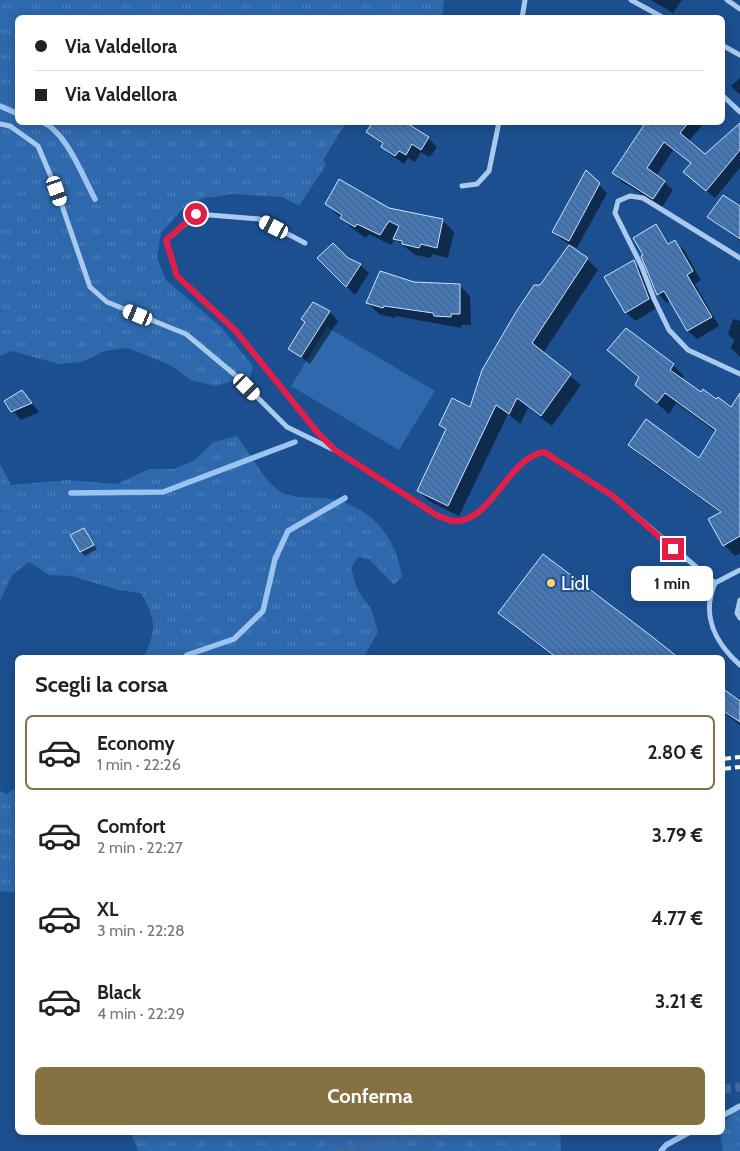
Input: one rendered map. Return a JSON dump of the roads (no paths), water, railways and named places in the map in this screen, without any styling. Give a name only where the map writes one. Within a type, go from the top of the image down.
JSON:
[{"type":"street","points":[[522,15],[525,0]]},
{"type":"street","points":[[631,0],[658,15]]},
{"type":"street","points":[[727,0],[740,9]]},
{"type":"street","points":[[725,47],[740,55]]},
{"type":"street","points":[[725,98],[740,112]]},
{"type":"street","points":[[0,124],[10,126],[38,146],[57,191],[90,287],[107,302],[186,334],[234,374],[287,427],[314,442],[335,450],[438,516],[452,521],[468,519],[488,502],[530,458],[544,452],[613,496],[715,583]]},
{"type":"street","points":[[462,186],[477,184],[489,171],[498,125]]},
{"type":"street","points":[[740,258],[643,198],[630,196],[618,201],[616,204],[615,213],[641,265],[654,299],[669,330],[688,350],[740,374]]},
{"type":"street","points":[[305,243],[259,219],[196,214],[166,240],[177,276],[235,330],[318,433],[335,450]]},
{"type":"street","points":[[740,570],[715,583],[709,607],[712,631],[731,658],[740,665]]},
{"type":"street","points":[[740,600],[737,613],[740,618]]},
{"type":"waterway","points":[[0,106],[15,113]]},
{"type":"waterway","points":[[47,125],[59,135],[66,145],[95,199]]},
{"type":"waterway","points":[[71,493],[163,492],[295,442]]},
{"type":"waterway","points":[[187,655],[234,639],[263,611],[275,559],[288,531],[345,498]]},
{"type":"waterway","points":[[725,1114],[740,1106]]},
{"type":"waterway","points":[[661,1151],[666,1145],[684,1135]]},
{"type":"tunnel","points":[[725,1089],[740,1087]]},
{"type":"tunnel","points":[[334,1151],[432,1135]]},
{"type":"railway","points":[[725,759],[740,757]]},
{"type":"railway","points":[[725,769],[740,767]]},
{"type":"place","name":"Lidl","points":[[551,583]]}]
